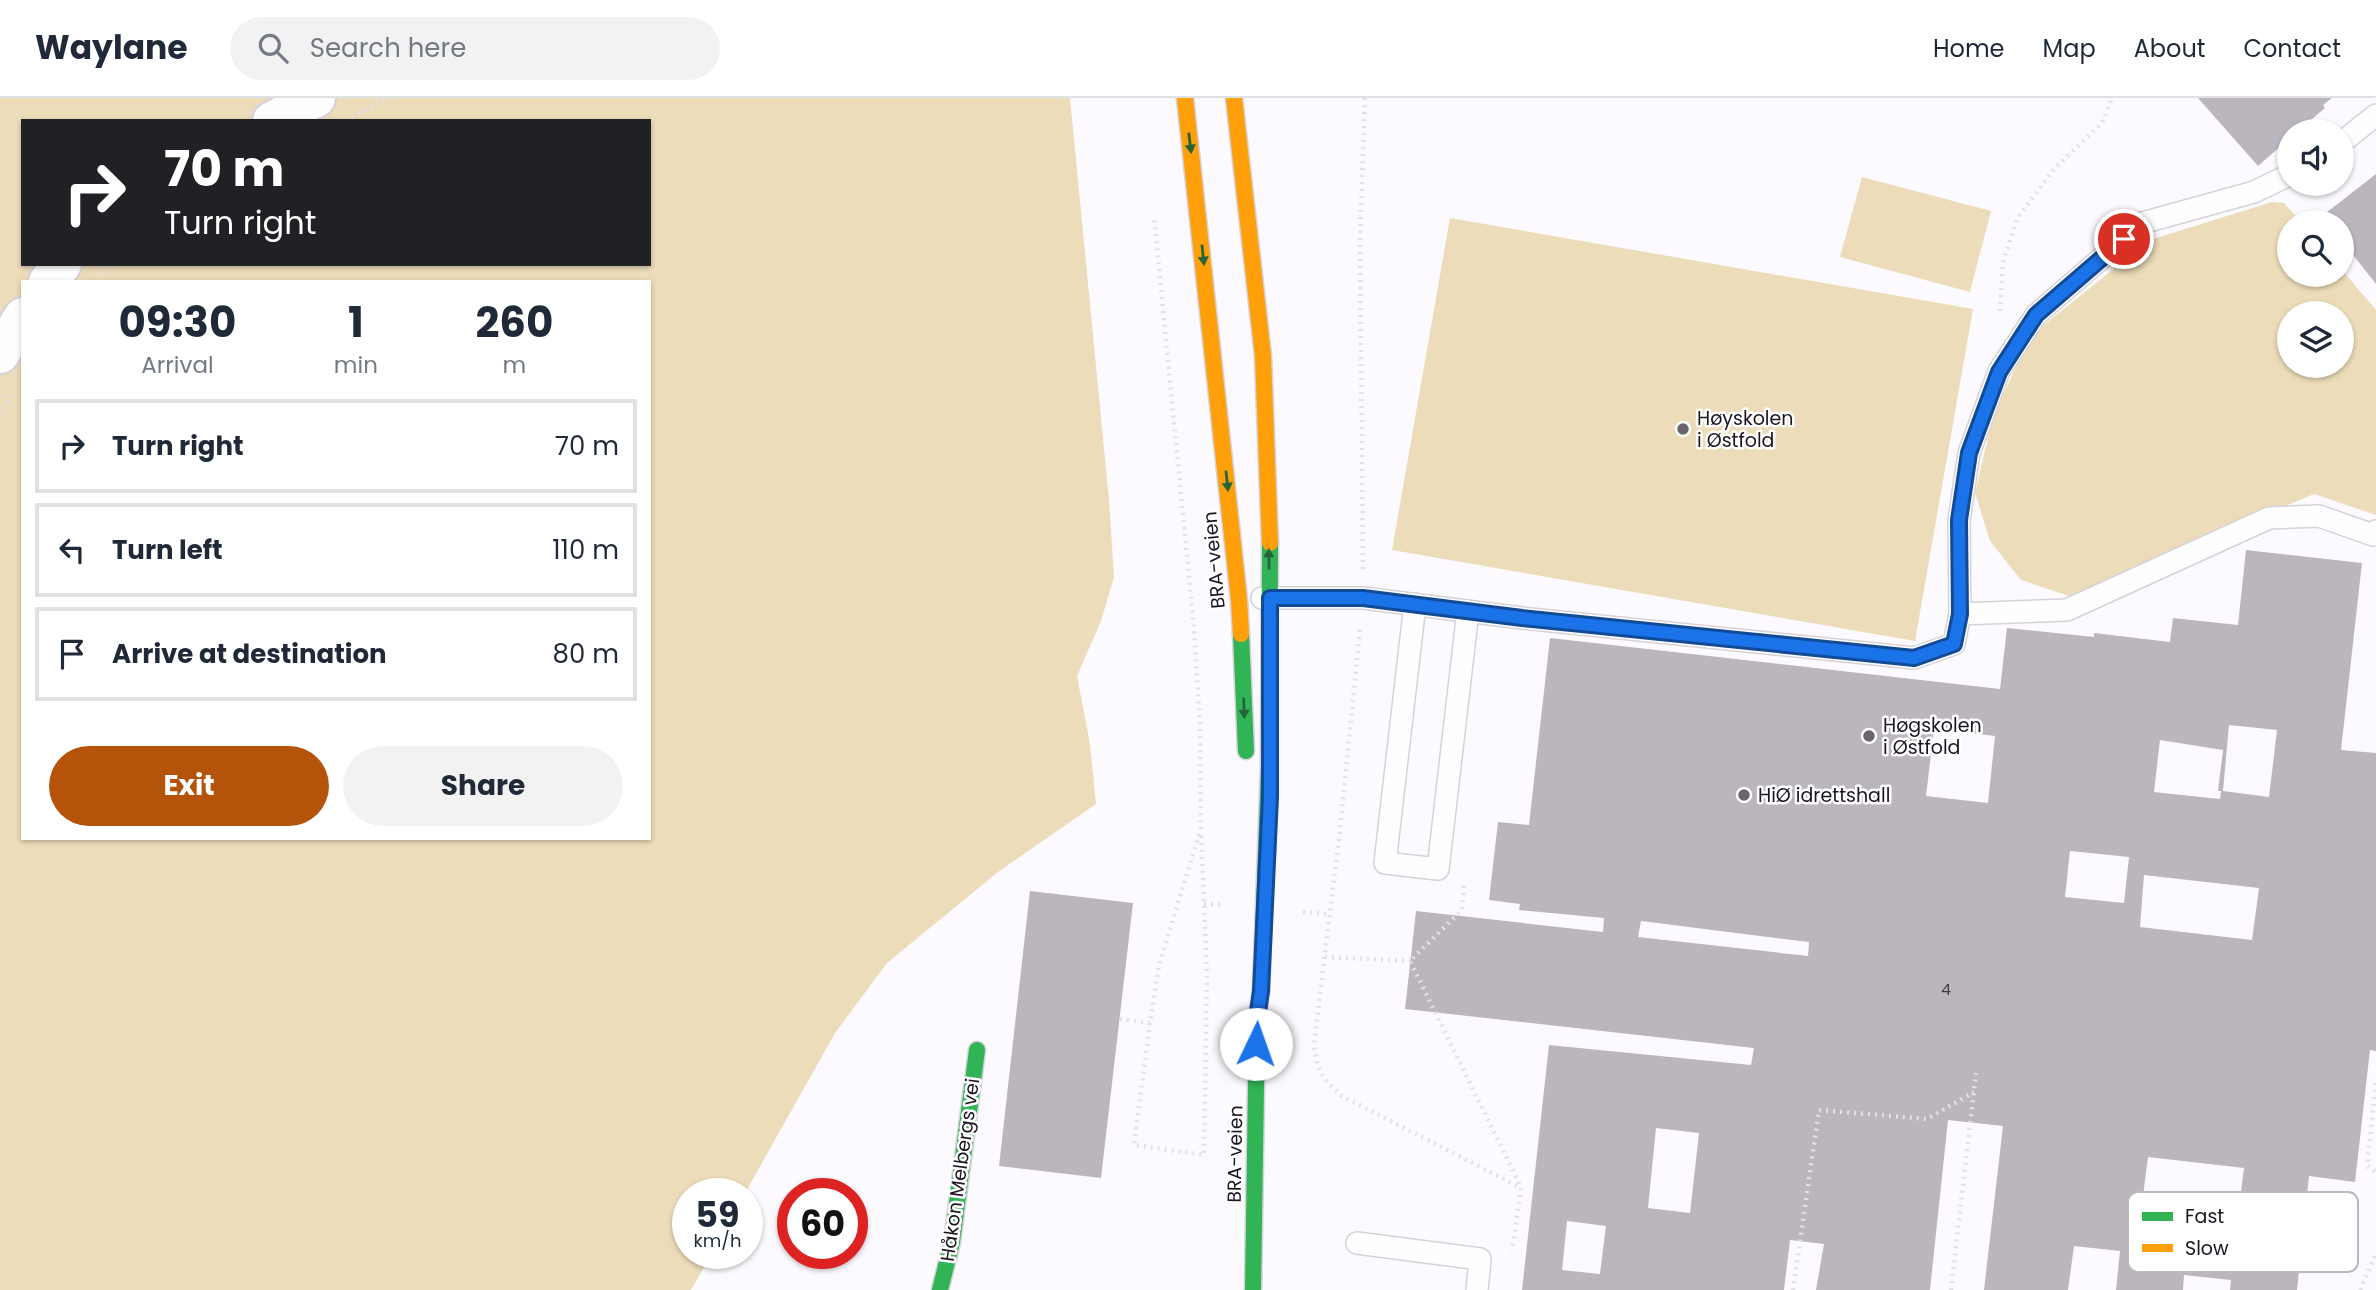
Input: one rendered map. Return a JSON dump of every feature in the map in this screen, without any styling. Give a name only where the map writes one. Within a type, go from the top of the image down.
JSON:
[{"type":"main road","name":"BRA-veien","points":[[1185,98],[1239,600],[1247,771]]},
{"type":"main road","name":"BRA-veien","points":[[1234,98],[1265,391],[1270,598],[1270,797],[1261,991],[1257,1019],[1254,1290]]},
{"type":"main road","name":"BRA-veien","points":[[1249,873],[1252,992],[1257,1019]]},
{"type":"main road","name":"Håkon Melbergs vei","points":[[940,1290],[952,1242],[977,1050]]},
{"type":"street","points":[[276,119],[316,98]]},
{"type":"street","points":[[50,280],[60,266]]},
{"type":"street","points":[[0,354],[21,320]]},
{"type":"lane","points":[[2354,132],[2376,115]]},
{"type":"lane","points":[[1239,600],[1363,598],[1914,658],[1954,644],[1960,614],[1959,520],[1969,453],[1999,372],[2036,315],[2142,223],[2254,192],[2277,181]]},
{"type":"lane","points":[[1960,614],[2067,610],[2269,518],[2319,516],[2375,535]]},
{"type":"lane","points":[[1415,604],[1385,863],[1438,869],[1468,611]]},
{"type":"lane","points":[[1357,1243],[1480,1259],[1477,1290]]},
{"type":"path","points":[[349,119],[388,98]]},
{"type":"path","points":[[1999,372],[2003,262],[2018,217],[2055,168],[2102,123],[2112,98]]},
{"type":"path","points":[[1153,209],[1194,628],[1200,724],[1207,973],[1204,1155],[1134,1145],[1159,965],[1201,828]]},
{"type":"path","points":[[1325,957],[1410,961],[1462,911],[1465,884]]},
{"type":"path","points":[[1410,961],[1521,1188]]},
{"type":"path","points":[[1120,1019],[1150,1023]]},
{"type":"path","points":[[1951,1290],[1976,1073]]},
{"type":"path","points":[[2376,1083],[2367,1166],[2376,1172]]},
{"type":"path","points":[[1793,1290],[1819,1110],[1927,1119],[1974,1092]]},
{"type":"path","points":[[2360,1290],[2376,1254]]},
{"type":"shaded area","points":[[0,98],[1070,98],[1114,577],[1101,621],[1077,676],[1090,744],[1096,804],[998,872],[887,963],[835,1033],[753,1178],[672,1178],[672,1269],[703,1269],[691,1290],[0,1290]]},
{"type":"shaded area","points":[[1862,177],[1991,211],[1970,292],[1840,257]]},
{"type":"shaded area","points":[[2272,202],[2284,203],[2290,210],[2277,210],[2277,287],[2354,287],[2354,284],[2376,310],[2376,515],[2314,494],[2069,596],[2021,580],[1990,541],[1975,493],[1993,416],[2031,335],[2150,240]]},
{"type":"shaded area","name":"Høyskolen i Østfold","points":[[1450,218],[1973,309],[1915,641],[1392,550]]},
{"type":"building","points":[[2198,98],[2332,98],[2312,119],[2277,119],[2277,149],[2258,166]]},
{"type":"building","points":[[2376,174],[2376,284],[2354,256],[2354,210],[2330,210],[2348,196],[2354,196],[2354,191]]},
{"type":"building","points":[[2246,550],[2362,563],[2341,750],[2376,753],[2376,1051],[2370,1050],[2355,1182],[2309,1176],[2307,1192],[2241,1192],[2244,1168],[2148,1157],[2144,1192],[2128,1192],[2128,1272],[2299,1272],[2297,1290],[2230,1290],[2231,1280],[2184,1275],[2183,1290],[2116,1290],[2120,1251],[2074,1246],[2068,1290],[1984,1290],[2003,1126],[1948,1120],[1930,1290],[1816,1290],[1824,1244],[1790,1240],[1784,1290],[1522,1290],[1549,1045],[1751,1065],[1754,1048],[1405,1009],[1416,911],[1603,932],[1604,918],[1519,910],[1520,904],[1489,900],[1498,822],[1529,825],[1550,638],[2000,689],[2007,628],[2094,637],[2094,633],[2170,642],[2173,618],[2238,625]],"holes":[[[2229,725],[2277,730],[2269,797],[2223,791]],[[1934,729],[1995,736],[1988,803],[1926,796]],[[2160,740],[2223,750],[2218,791],[2221,791],[2220,799],[2154,792]],[[2070,851],[2129,857],[2124,903],[2065,897]],[[2144,875],[2259,888],[2252,940],[2140,927]],[[1641,921],[1809,942],[1808,956],[1638,937]],[[1656,1128],[1699,1133],[1690,1213],[1648,1208]],[[1567,1221],[1606,1226],[1600,1274],[1562,1270]]]},
{"type":"building","points":[[1030,891],[1133,903],[1101,1178],[999,1166]]},
{"type":"traffic: fast","points":[[1253,1290],[1257,1019],[1261,991],[1269,767],[1270,543]]},
{"type":"traffic: fast","points":[[1241,634],[1246,751]]},
{"type":"traffic: fast","points":[[940,1290],[952,1242],[977,1050]]},
{"type":"traffic: slow","points":[[1185,98],[1241,634]]},
{"type":"traffic: slow","points":[[1234,98],[1263,356],[1270,543]]},
{"type":"place","name":"Høyskolen i Østfold","points":[[1683,429]]},
{"type":"place","name":"Høgskolen i Østfold","points":[[1869,736]]},
{"type":"place","name":"HiØ idrettshall","points":[[1744,795]]},
{"type":"route","points":[[1256,1044],[1270,797],[1270,598],[1363,598],[1522,618],[1914,658],[1954,644],[1960,614],[1959,520],[1969,453],[1999,372],[2036,315],[2124,239]]}]
